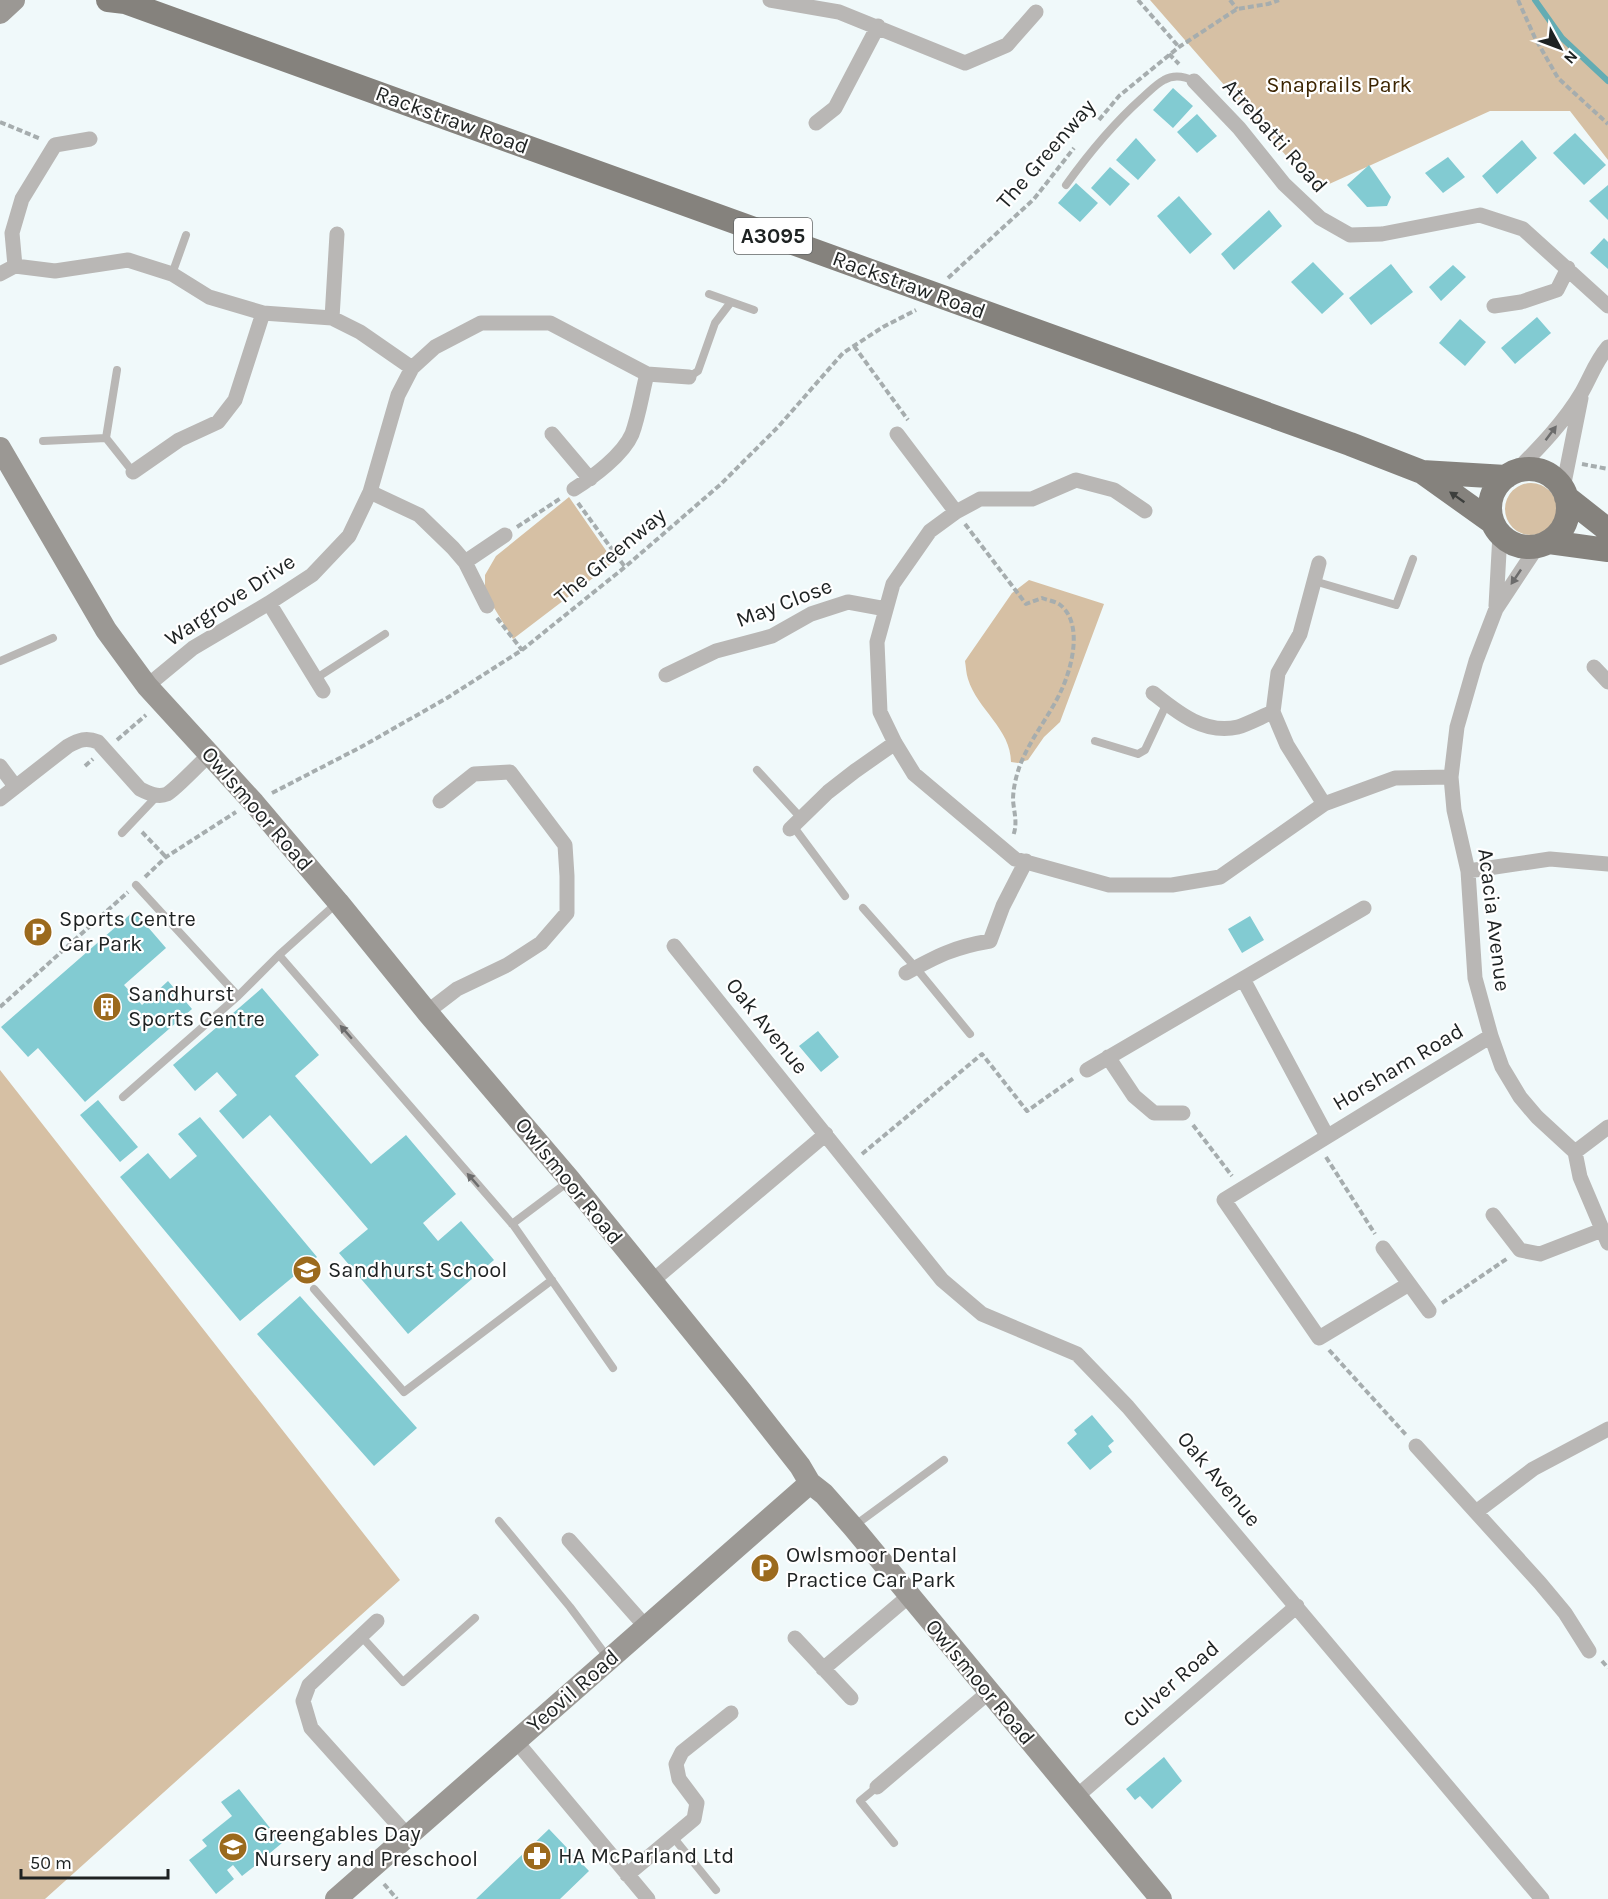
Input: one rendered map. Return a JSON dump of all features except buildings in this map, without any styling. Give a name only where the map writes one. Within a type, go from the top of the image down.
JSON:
[{"type":"main road","name":"Rackstraw Road","points":[[118,1],[1350,444],[1422,472],[1496,528]]},
{"type":"main road","points":[[1608,530],[1565,493],[1554,478],[1543,472],[1530,469],[1511,474],[1493,493],[1490,508],[1496,528],[1517,546],[1543,544],[1608,550]]},
{"type":"main road","name":"Rackstraw Road","points":[[1422,472],[1511,474]]},
{"type":"main road","points":[[1543,544],[1560,532],[1567,519],[1565,493]]},
{"type":"street","points":[[0,13],[14,0]]},
{"type":"street","points":[[770,0],[839,12],[965,63],[1007,45],[1036,12]]},
{"type":"street","points":[[816,123],[836,108],[878,27]]},
{"type":"street","name":"Atrebatti Road","points":[[1194,81],[1239,128],[1284,184],[1320,218],[1350,235],[1382,234],[1480,215],[1523,229],[1608,306]]},
{"type":"street","points":[[15,266],[12,233],[22,199],[55,145],[90,139]]},
{"type":"street","points":[[332,318],[337,234]]},
{"type":"street","points":[[0,274],[15,266],[55,271],[128,260],[172,274],[209,297],[263,313],[332,318],[360,332],[412,368]]},
{"type":"street","points":[[1494,306],[1521,302],[1557,290],[1568,268]]},
{"type":"street","points":[[133,472],[178,440],[218,422],[235,400],[263,313]]},
{"type":"street","name":"Wargrove Drive","points":[[154,693],[193,648],[312,575],[349,536],[370,492],[398,395],[412,368],[435,347],[481,323],[550,323],[647,374],[689,377]]},
{"type":"street","points":[[1511,474],[1543,443],[1582,392],[1599,358],[1608,347]]},
{"type":"street","points":[[572,490],[590,479],[613,459],[631,436],[647,374]]},
{"type":"street","points":[[1565,493],[1568,462],[1582,392]]},
{"type":"street","points":[[552,434],[590,479]]},
{"type":"street","points":[[897,434],[956,512]]},
{"type":"street","name":"Owlsmoor Road","points":[[0,448],[106,630],[154,693],[254,803],[338,902],[427,1012],[570,1180],[741,1391],[800,1466],[810,1483],[824,1494],[853,1527],[1161,1899]]},
{"type":"street","points":[[1145,511],[1114,490],[1076,480],[1032,499],[980,499],[956,512],[930,531],[893,584],[877,642],[880,712],[914,774],[1015,859],[1109,885],[1172,885],[1220,877],[1324,804],[1395,778],[1451,777]]},
{"type":"street","points":[[370,492],[419,514],[465,562],[487,606]]},
{"type":"street","name":"Acacia Avenue","points":[[1496,528],[1496,609]]},
{"type":"street","points":[[465,562],[505,535]]},
{"type":"street","name":"Acacia Avenue","points":[[1543,544],[1496,609],[1476,661],[1457,727],[1451,777],[1454,810],[1468,871],[1475,978],[1491,1036],[1502,1068],[1520,1097],[1575,1152]]},
{"type":"street","points":[[1319,563],[1300,634],[1278,673],[1273,712],[1287,745],[1324,804]]},
{"type":"street","name":"May Close","points":[[666,675],[716,651],[772,636],[811,614],[848,602],[886,609]]},
{"type":"street","points":[[269,603],[319,685]]},
{"type":"street","points":[[1594,668],[1608,682]]},
{"type":"street","points":[[1153,693],[1184,717],[1210,728],[1236,727],[1273,712]]},
{"type":"street","points":[[0,799],[68,746],[88,738],[98,742],[140,789],[158,795],[167,794],[210,754]]},
{"type":"street","points":[[795,824],[846,778],[895,743]]},
{"type":"street","points":[[0,766],[15,786]]},
{"type":"street","points":[[427,1012],[457,989],[507,964],[541,943],[567,913],[565,845],[510,771],[474,774],[440,801]]},
{"type":"street","points":[[1468,871],[1550,859],[1608,864]]},
{"type":"street","points":[[911,970],[962,946],[990,941],[1003,906],[1026,861]]},
{"type":"street","points":[[1087,1070],[1364,908]]},
{"type":"street","name":"Oak Avenue","points":[[674,946],[942,1280],[982,1314],[1077,1354],[1128,1407],[1542,1899]]},
{"type":"street","name":"Horsham Road","points":[[1243,979],[1322,1139]]},
{"type":"street","name":"Horsham Road","points":[[1319,1338],[1224,1200],[1491,1036]]},
{"type":"street","points":[[1108,1057],[1134,1096],[1154,1113],[1183,1113]]},
{"type":"street","points":[[1492,1215],[1520,1250],[1540,1254],[1605,1237],[1580,1177],[1575,1152],[1608,1127]]},
{"type":"street","points":[[651,1282],[826,1134]]},
{"type":"street","points":[[1383,1248],[1429,1311]]},
{"type":"street","points":[[1319,1338],[1409,1284]]},
{"type":"street","points":[[1476,1512],[1533,1469],[1608,1429]]},
{"type":"street","points":[[1416,1446],[1565,1613],[1589,1651]]},
{"type":"street","name":"Yeovil Road","points":[[336,1899],[810,1483]]},
{"type":"street","points":[[569,1540],[646,1627]]},
{"type":"street","points":[[823,1669],[909,1596]]},
{"type":"street","name":"Culver Road","points":[[1076,1797],[1297,1606]]},
{"type":"street","points":[[377,1621],[309,1685],[303,1701],[311,1728],[408,1836]]},
{"type":"street","points":[[795,1638],[851,1698]]},
{"type":"street","points":[[877,1787],[989,1692]]},
{"type":"street","points":[[627,1875],[694,1819],[697,1803],[679,1779],[676,1764],[682,1752],[731,1713]]},
{"type":"street","points":[[516,1741],[648,1899]]},
{"type":"lane","points":[[1066,185],[1117,120],[1163,80],[1185,76],[1194,81]]},
{"type":"lane","points":[[172,274],[186,235]]},
{"type":"lane","points":[[709,294],[754,310]]},
{"type":"lane","points":[[689,377],[698,371],[715,323],[730,302]]},
{"type":"lane","points":[[117,370],[106,438],[133,472]]},
{"type":"lane","points":[[43,441],[106,438]]},
{"type":"lane","points":[[1314,581],[1395,605],[1413,559]]},
{"type":"lane","points":[[319,685],[385,634]]},
{"type":"lane","points":[[0,661],[53,638]]},
{"type":"lane","points":[[1095,741],[1138,754],[1145,750],[1167,703]]},
{"type":"lane","points":[[757,770],[845,896]]},
{"type":"lane","points":[[122,832],[158,795]]},
{"type":"lane","points":[[136,885],[238,996]]},
{"type":"lane","points":[[123,1097],[238,996],[338,902]]},
{"type":"lane","points":[[863,908],[911,970],[970,1034]]},
{"type":"lane","points":[[279,955],[512,1224],[613,1368]]},
{"type":"lane","points":[[512,1224],[570,1180]]},
{"type":"lane","points":[[314,1289],[404,1392],[552,1281]]},
{"type":"lane","points":[[853,1527],[944,1460]]},
{"type":"lane","points":[[499,1521],[570,1607],[609,1660]]},
{"type":"lane","points":[[361,1636],[403,1682],[475,1618]]},
{"type":"lane","points":[[877,1787],[860,1801],[894,1843]]},
{"type":"lane","points":[[673,1837],[716,1890]]},
{"type":"path","points":[[1138,0],[1179,47],[1238,9],[1279,0]]},
{"type":"path","points":[[1230,0],[1238,9]]},
{"type":"path","points":[[1518,0],[1535,38],[1558,78],[1608,124]]},
{"type":"path","name":"The Greenway","points":[[1092,128],[1119,96],[1179,47]]},
{"type":"path","points":[[0,122],[55,145]]},
{"type":"path","name":"The Greenway","points":[[948,278],[1034,199],[1078,144]]},
{"type":"path","name":"The Greenway","points":[[266,796],[438,704],[522,650],[626,567],[722,484],[778,427],[843,353],[883,327],[922,307]]},
{"type":"path","points":[[854,346],[910,423]]},
{"type":"path","points":[[1568,462],[1608,469]]},
{"type":"path","points":[[505,535],[572,490],[626,567]]},
{"type":"path","points":[[956,512],[1026,604],[1042,598],[1059,604],[1073,625],[1073,655],[1061,690],[1018,770],[1013,801],[1017,815],[1015,832],[1004,850]]},
{"type":"path","points":[[487,606],[522,650]]},
{"type":"path","points":[[115,742],[154,693]]},
{"type":"path","points":[[0,1007],[166,857],[237,812]]},
{"type":"path","points":[[142,832],[166,857]]},
{"type":"path","points":[[850,1164],[982,1054],[1027,1111],[1087,1070]]},
{"type":"path","points":[[1183,1113],[1241,1189]]},
{"type":"path","points":[[1322,1139],[1383,1248]]},
{"type":"path","points":[[1429,1311],[1520,1250]]},
{"type":"path","points":[[1319,1338],[1416,1446]]},
{"type":"green space","name":"Snaprails Park","points":[[1150,0],[1608,0],[1608,160],[1570,111],[1490,111],[1316,190]]},
{"type":"green space","points":[[1526,483],[1536,483],[1550,490],[1557,509],[1550,528],[1536,535],[1526,535],[1516,531],[1509,524],[1505,514],[1505,504],[1509,494],[1516,487]]},
{"type":"green space","points":[[569,497],[614,562],[513,639],[485,593],[485,575],[496,556]]},
{"type":"green space","points":[[1029,580],[1104,604],[1060,722],[1044,737],[1028,760],[1018,763],[1011,762],[1006,739],[972,690],[967,677],[965,661],[1012,593]]},
{"type":"green space","points":[[0,1070],[400,1580],[45,1899],[0,1899]]},
{"type":"waterway","points":[[1535,0],[1562,38],[1608,81]]},
{"type":"place","name":"Sports Centre Car Park","points":[[38,932]]},
{"type":"place","name":"Sandhurst Sports Centre","points":[[107,1007]]},
{"type":"place","name":"Sandhurst School","points":[[307,1270]]},
{"type":"place","name":"Owlsmoor Dental Practice Car Park","points":[[765,1568]]},
{"type":"place","name":"Greengables Day Nursery and Preschool","points":[[233,1847]]},
{"type":"place","name":"HA McParland Ltd","points":[[537,1856]]}]
